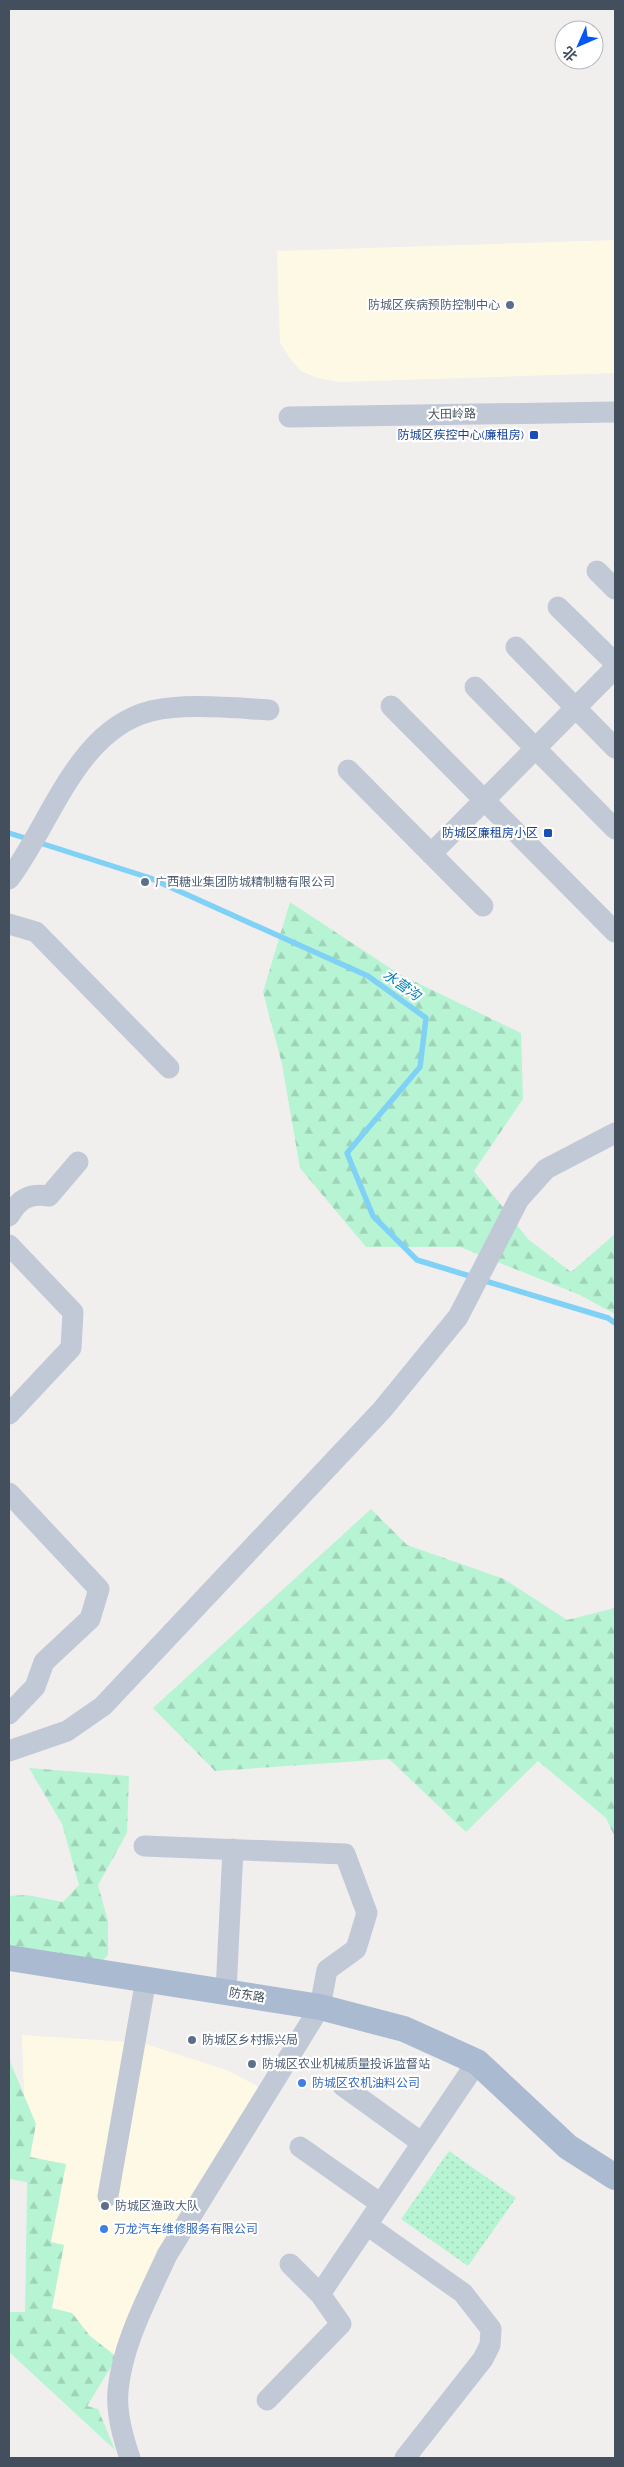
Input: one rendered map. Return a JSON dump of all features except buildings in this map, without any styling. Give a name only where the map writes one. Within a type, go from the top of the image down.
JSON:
[{"type":"main road","name":"防东路","points":[[9,1958],[320,2007],[404,2030],[477,2062],[568,2147],[615,2177]]},
{"type":"street","name":"大田岭路","points":[[289,417],[615,412]]},
{"type":"street","points":[[596,571],[615,589]]},
{"type":"street","points":[[558,607],[615,663]]},
{"type":"street","points":[[516,647],[615,748]]},
{"type":"street","points":[[431,854],[615,668]]},
{"type":"street","points":[[475,687],[615,829]]},
{"type":"street","points":[[10,877],[91,747],[120,724],[151,711],[204,706],[269,710]]},
{"type":"street","points":[[391,706],[615,932]]},
{"type":"street","points":[[348,770],[483,906]]},
{"type":"street","points":[[9,924],[36,932],[169,1068]]},
{"type":"street","points":[[9,1751],[67,1731],[103,1706],[382,1410],[458,1317],[519,1199],[546,1169],[615,1133]]},
{"type":"street","points":[[9,1216],[16,1203],[34,1194],[49,1196],[78,1162]]},
{"type":"street","points":[[9,1245],[10,1249],[73,1312],[71,1348],[9,1414]]},
{"type":"street","points":[[9,1493],[98,1589],[90,1619],[44,1662],[36,1687],[9,1714]]},
{"type":"street","points":[[130,2458],[123,2440],[118,2392],[122,2366],[148,2297],[167,2255],[320,2007],[327,1970],[356,1949],[367,1913],[345,1854],[144,1846]]},
{"type":"street","points":[[226,1992],[233,1849]]},
{"type":"street","points":[[108,2196],[146,1980]]},
{"type":"street","points":[[320,2294],[477,2062]]},
{"type":"street","points":[[343,2086],[422,2143]]},
{"type":"street","points":[[300,2146],[381,2204]]},
{"type":"street","points":[[367,2225],[463,2294],[491,2329],[490,2345],[483,2359],[405,2458]]},
{"type":"street","points":[[267,2400],[341,2324],[320,2294],[290,2264]]},
{"type":"shaded area","name":"防城区疾病预防控制中心","points":[[615,240],[615,373],[340,382],[317,378],[301,371],[289,357],[280,342],[277,251]]},
{"type":"shaded area","name":"防城区渔政大队","points":[[22,2035],[143,2043],[229,2071],[259,2087],[169,2230],[117,2357],[25,2312],[27,2181]]},
{"type":"green space","points":[[290,902],[399,974],[521,1033],[523,1099],[474,1171],[528,1239],[571,1272],[615,1234],[615,1314],[580,1295],[460,1247],[366,1247],[300,1168],[282,1064],[263,992]]},
{"type":"green space","points":[[371,1509],[407,1545],[504,1579],[567,1620],[615,1608],[615,1837],[606,1818],[538,1761],[466,1832],[389,1759],[215,1771],[153,1708]]},
{"type":"green space","points":[[29,1768],[129,1776],[127,1833],[98,1885],[108,1921],[108,1955],[98,1965],[9,1948],[9,1896],[27,1895],[63,1902],[79,1885],[62,1824]]},
{"type":"green space","points":[[9,2059],[36,2124],[30,2157],[66,2164],[51,2242],[64,2245],[52,2308],[72,2313],[90,2336],[117,2357],[87,2406],[98,2409],[115,2450],[9,2352],[9,2312],[25,2312],[27,2182],[9,2179]]},
{"type":"green space","points":[[449,2151],[516,2198],[468,2266],[401,2219]]},
{"type":"waterway","name":"水营沟","points":[[9,833],[28,839]]},
{"type":"waterway","name":"水营沟","points":[[37,842],[150,878],[368,976],[426,1018],[420,1067],[347,1153],[373,1216],[417,1260],[473,1277]]},
{"type":"waterway","name":"水营沟","points":[[482,1280],[608,1318],[615,1323]]},
{"type":"place","name":"防城区疾病预防控制中心","points":[[510,305]]},
{"type":"place","name":"防城区疾控中心(廉租房)","points":[[534,435]]},
{"type":"place","name":"防城区廉租房小区","points":[[548,833]]},
{"type":"place","name":"广西糖业集团防城精制糖有限公司","points":[[145,882]]},
{"type":"place","name":"防城区乡村振兴局","points":[[192,2040]]},
{"type":"place","name":"防城区农业机械质量投诉监督站","points":[[252,2064]]},
{"type":"place","name":"防城区农机油料公司","points":[[302,2083]]},
{"type":"place","name":"防城区渔政大队","points":[[105,2206]]},
{"type":"place","name":"万龙汽车维修服务有限公司","points":[[104,2229]]}]
